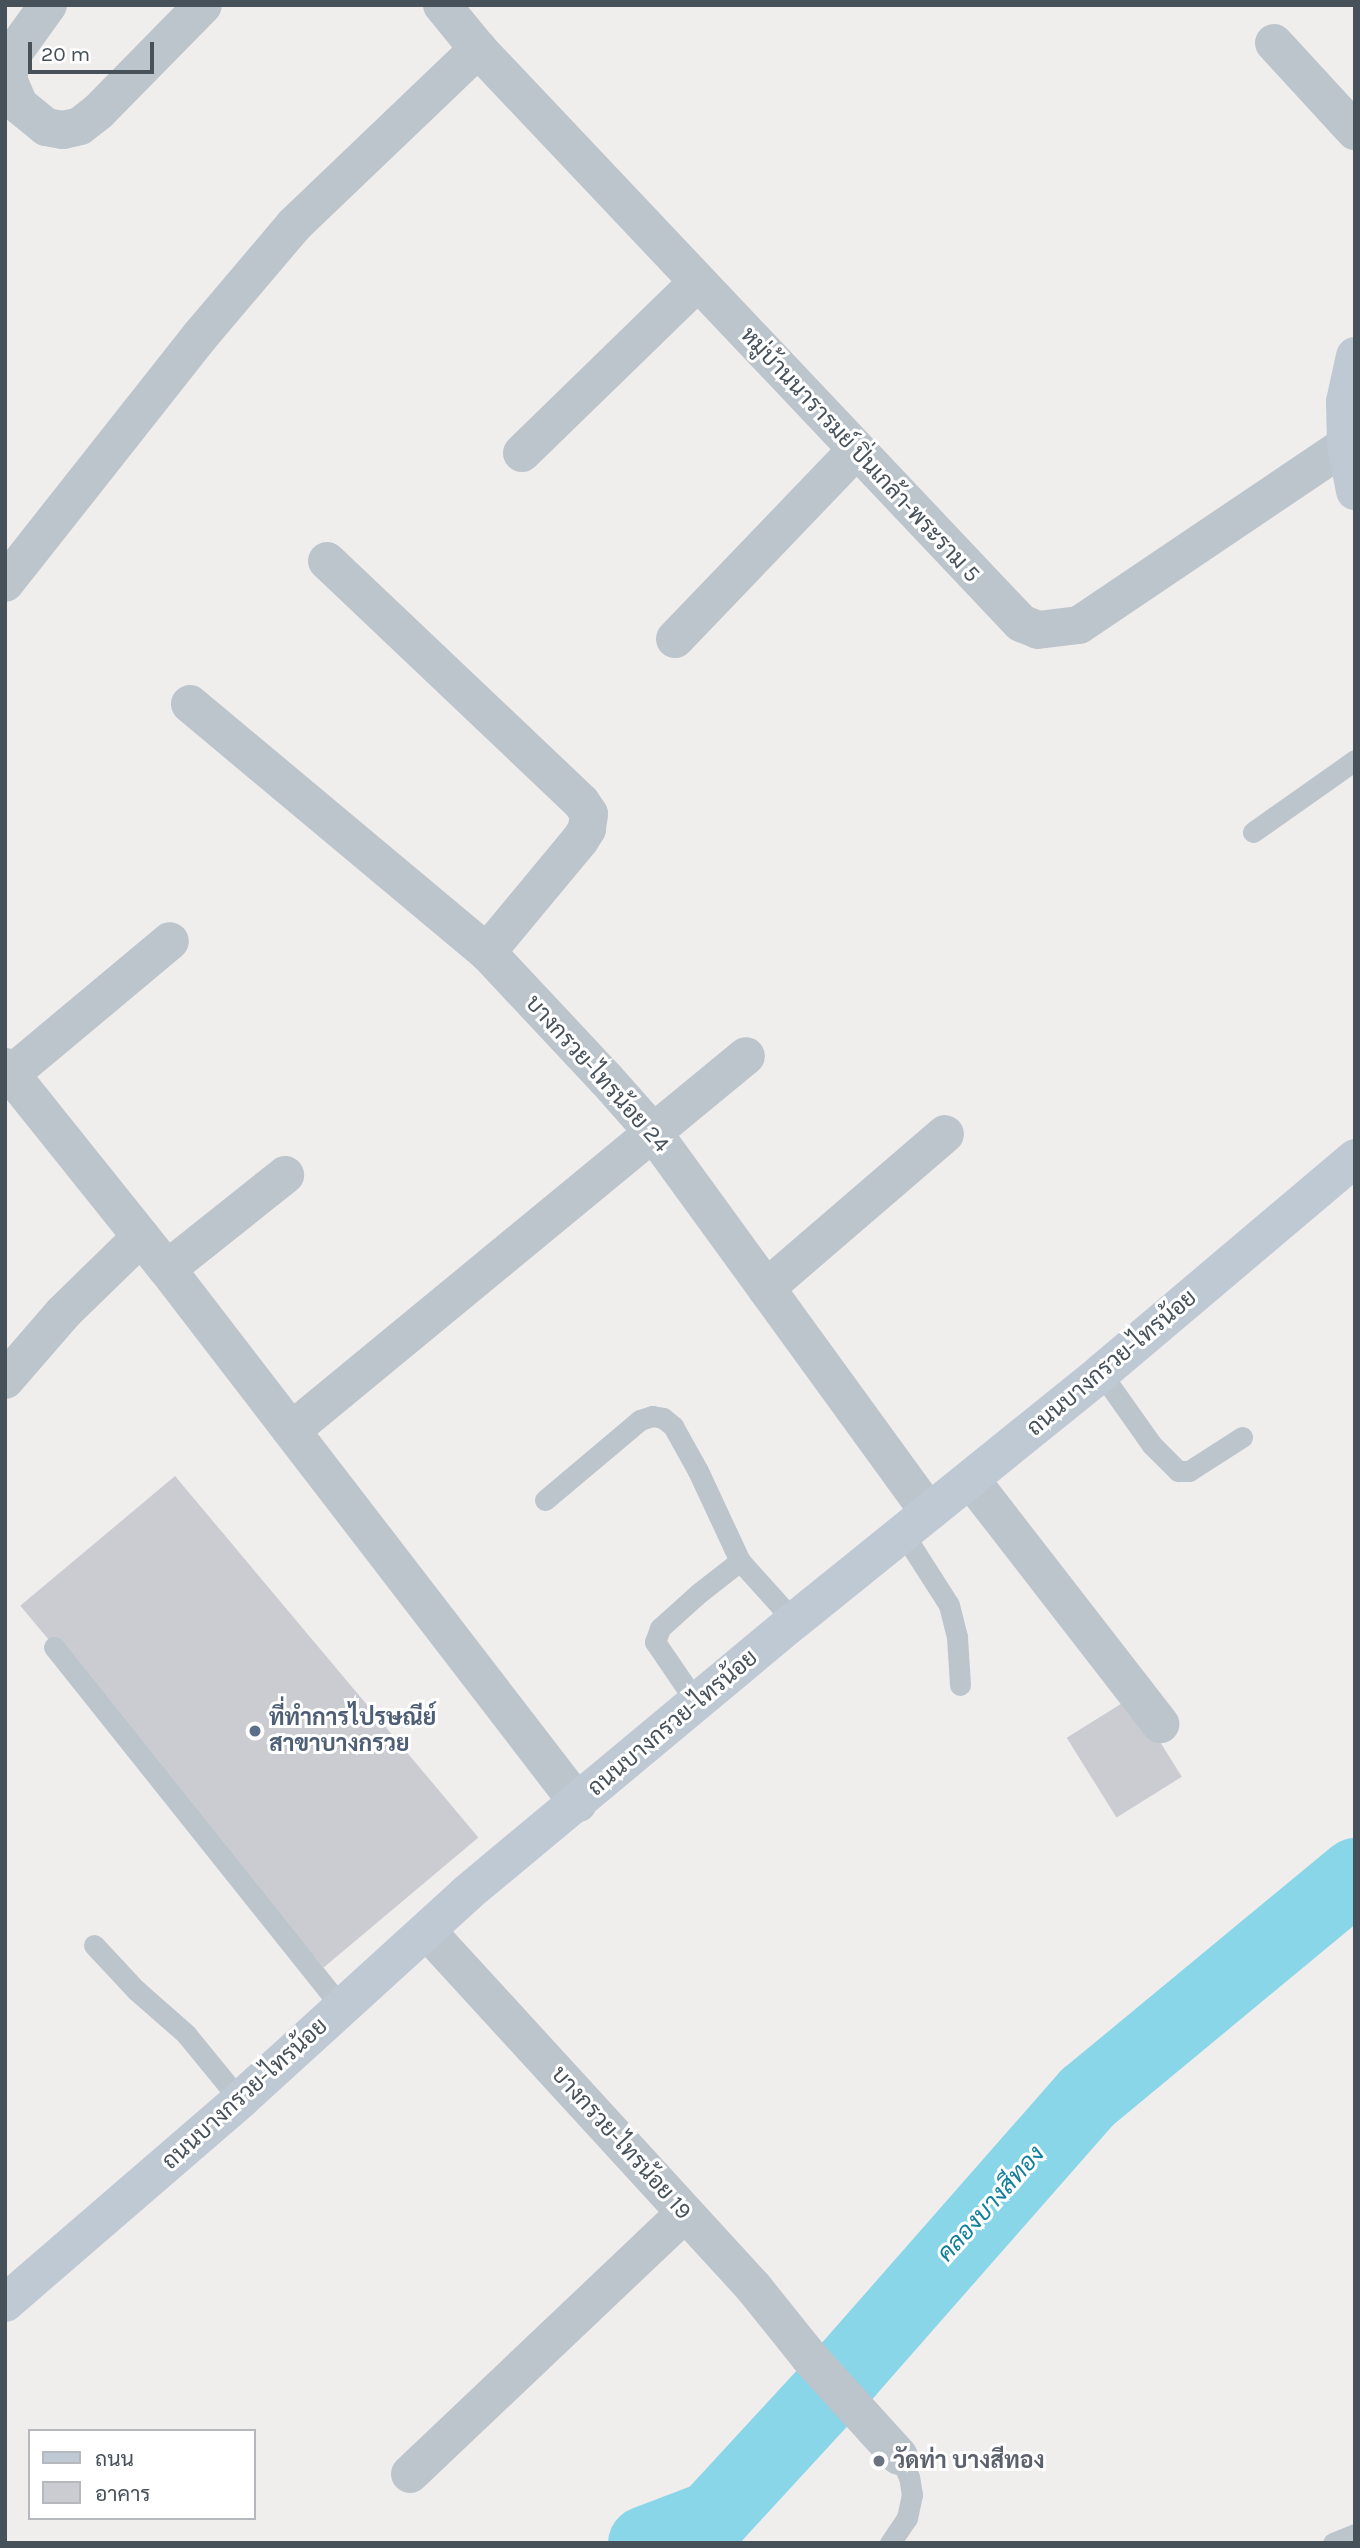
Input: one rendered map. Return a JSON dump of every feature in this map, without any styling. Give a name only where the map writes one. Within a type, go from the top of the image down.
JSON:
[{"type":"main road","points":[[1355,356],[1345,402],[1346,445],[1355,491]]},
{"type":"main road","name":"ถนนบางกรวย-ไทรน้อย","points":[[5,2304],[240,2100],[466,1894],[794,1621],[1101,1373],[1355,1158]]},
{"type":"street","points":[[48,5],[12,55],[8,79],[19,105],[46,127],[63,130],[80,126],[99,111],[203,5]]},
{"type":"street","name":"หมู่บ้านนารารมย์ ปิ่นเกล้า-พระราม 5","points":[[442,5],[478,49],[1008,613],[1021,623],[1038,630],[1079,625],[1346,445]]},
{"type":"street","points":[[1274,43],[1355,131]]},
{"type":"street","points":[[5,583],[200,336],[294,225],[478,49]]},
{"type":"street","points":[[522,453],[698,282]]},
{"type":"street","points":[[675,639],[856,450]]},
{"type":"street","points":[[327,561],[582,802],[589,814],[587,829],[580,840],[487,952]]},
{"type":"street","name":"บางกรวย-ไทรน้อย 24","points":[[190,704],[487,952],[652,1131],[766,1288],[916,1522]]},
{"type":"street","points":[[170,941],[8,1070],[167,1269],[578,1803]]},
{"type":"street","points":[[292,1430],[746,1056]]},
{"type":"street","points":[[766,1288],[945,1134]]},
{"type":"street","points":[[167,1269],[285,1175]]},
{"type":"street","points":[[5,1380],[63,1313],[141,1237]]},
{"type":"street","points":[[971,1480],[1160,1724]]},
{"type":"street","name":"บางกรวย-ไทรน้อย 19","points":[[427,1931],[754,2288],[810,2358],[899,2456]]},
{"type":"street","points":[[410,2474],[685,2213]]},
{"type":"lane","points":[[1253,832],[1355,760]]},
{"type":"lane","points":[[1101,1373],[1152,1446],[1178,1471],[1189,1471],[1242,1437]]},
{"type":"lane","points":[[545,1500],[640,1420],[652,1416],[663,1418],[673,1426],[698,1471],[740,1561],[794,1621]]},
{"type":"lane","points":[[916,1522],[949,1605],[957,1637],[960,1685]]},
{"type":"lane","points":[[696,1702],[655,1642],[660,1628],[740,1561]]},
{"type":"lane","points":[[54,1647],[342,2008]]},
{"type":"lane","points":[[94,1945],[136,1990],[186,2034],[240,2100]]},
{"type":"lane","points":[[890,2543],[907,2518],[912,2494],[909,2477],[899,2456]]},
{"type":"lane","points":[[1333,2543],[1355,2534]]},
{"type":"building","name":"ที่ทำการไปรษณีย์ สาขาบางกรวย","points":[[175,1476],[478,1838],[324,1967],[20,1606]]},
{"type":"building","points":[[1132,1697],[1182,1777],[1117,1818],[1067,1738]]},
{"type":"waterway","name":"คลองบางสีทอง","points":[[645,2543],[711,2518],[847,2370],[1088,2096],[1355,1875]]},
{"type":"place","name":"ที่ทำการไปรษณีย์ สาขาบางกรวย","points":[[255,1731]]},
{"type":"place","name":"วัดท่า บางสีทอง","points":[[879,2461]]}]
